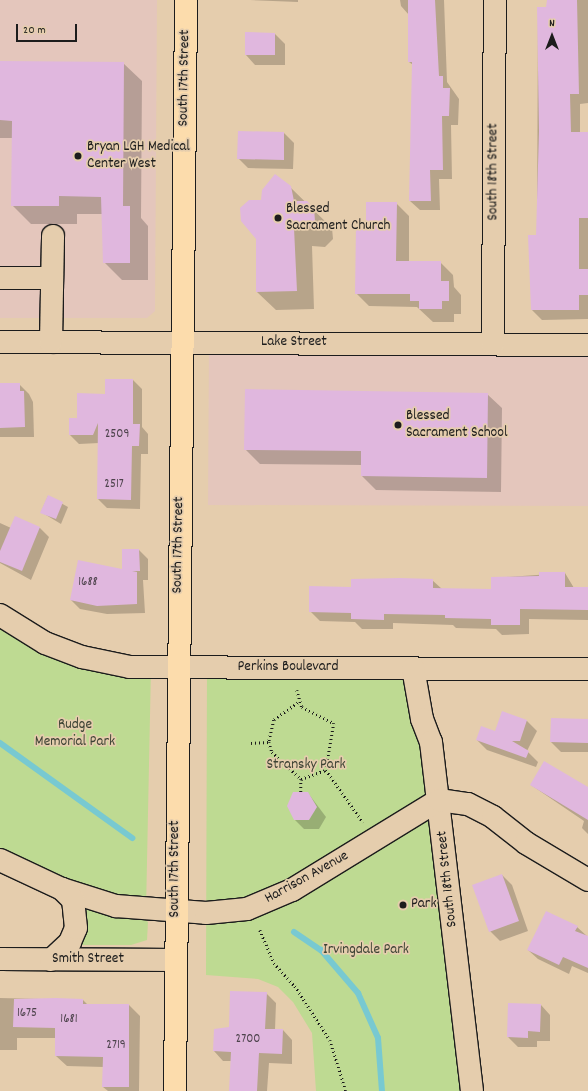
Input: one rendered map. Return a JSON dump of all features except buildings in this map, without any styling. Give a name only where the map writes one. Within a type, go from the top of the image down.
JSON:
[{"type":"main road","name":"South 17th Street","points":[[175,1091],[178,668],[186,0]]},
{"type":"street","name":"South 18th Street","points":[[493,344],[495,0]]},
{"type":"street","points":[[51,342],[53,236]]},
{"type":"street","points":[[0,278],[52,278]]},
{"type":"street","name":"Lake Street","points":[[0,342],[588,345]]},
{"type":"street","name":"Perkins Boulevard","points":[[0,615],[45,644],[82,657],[130,666],[178,668],[588,669]]},
{"type":"street","name":"South 18th Street","points":[[413,668],[422,719],[431,742],[472,1091]]},
{"type":"street","points":[[439,800],[468,804],[493,817],[526,843],[588,880]]},
{"type":"street","name":"Harrison Avenue","points":[[0,860],[62,888],[116,906],[176,912],[224,912],[267,903],[439,800]]},
{"type":"street","points":[[51,960],[70,942],[76,928],[73,900],[62,888]]},
{"type":"street","name":"Smith Street","points":[[0,960],[176,960]]},
{"type":"path","points":[[298,690],[298,703],[308,712],[331,719],[334,723],[326,770],[359,817]]},
{"type":"path","points":[[298,703],[274,720],[269,742],[272,752],[301,779],[301,792]]},
{"type":"path","points":[[251,743],[269,742]]},
{"type":"path","points":[[301,779],[326,770]]},
{"type":"path","points":[[260,930],[274,963],[294,986],[330,1040],[346,1091]]},
{"type":"shaded area","name":"Bryan LGH Medical Center West","points":[[0,0],[157,0],[155,311],[147,318],[0,318]]},
{"type":"shaded area","name":"Blessed Sacrament School","points":[[209,343],[588,345],[588,506],[208,505]]},
{"type":"green space","name":"Rudge Memorial Park","points":[[0,615],[45,643],[151,667],[146,911],[0,860]]},
{"type":"green space","points":[[207,668],[413,668],[472,1091],[316,1091],[312,1033],[293,1002],[278,987],[258,979],[206,975]]},
{"type":"green space","points":[[85,906],[145,920],[148,922],[147,940],[131,945],[79,945]]},
{"type":"waterway","points":[[0,743],[132,838]]},
{"type":"waterway","points":[[294,932],[321,950],[358,993],[378,1038],[382,1091]]},
{"type":"place","name":"Bryan LGH Medical Center West","points":[[78,156]]},
{"type":"place","name":"Blessed Sacrament Church","points":[[278,218]]},
{"type":"place","name":"Blessed Sacrament School","points":[[398,425]]},
{"type":"place","name":"Park","points":[[403,905]]},
{"type":"park label","name":"Stransky Park","points":[[306,766]]},
{"type":"park label","name":"Irvingdale Park","points":[[366,951]]}]
